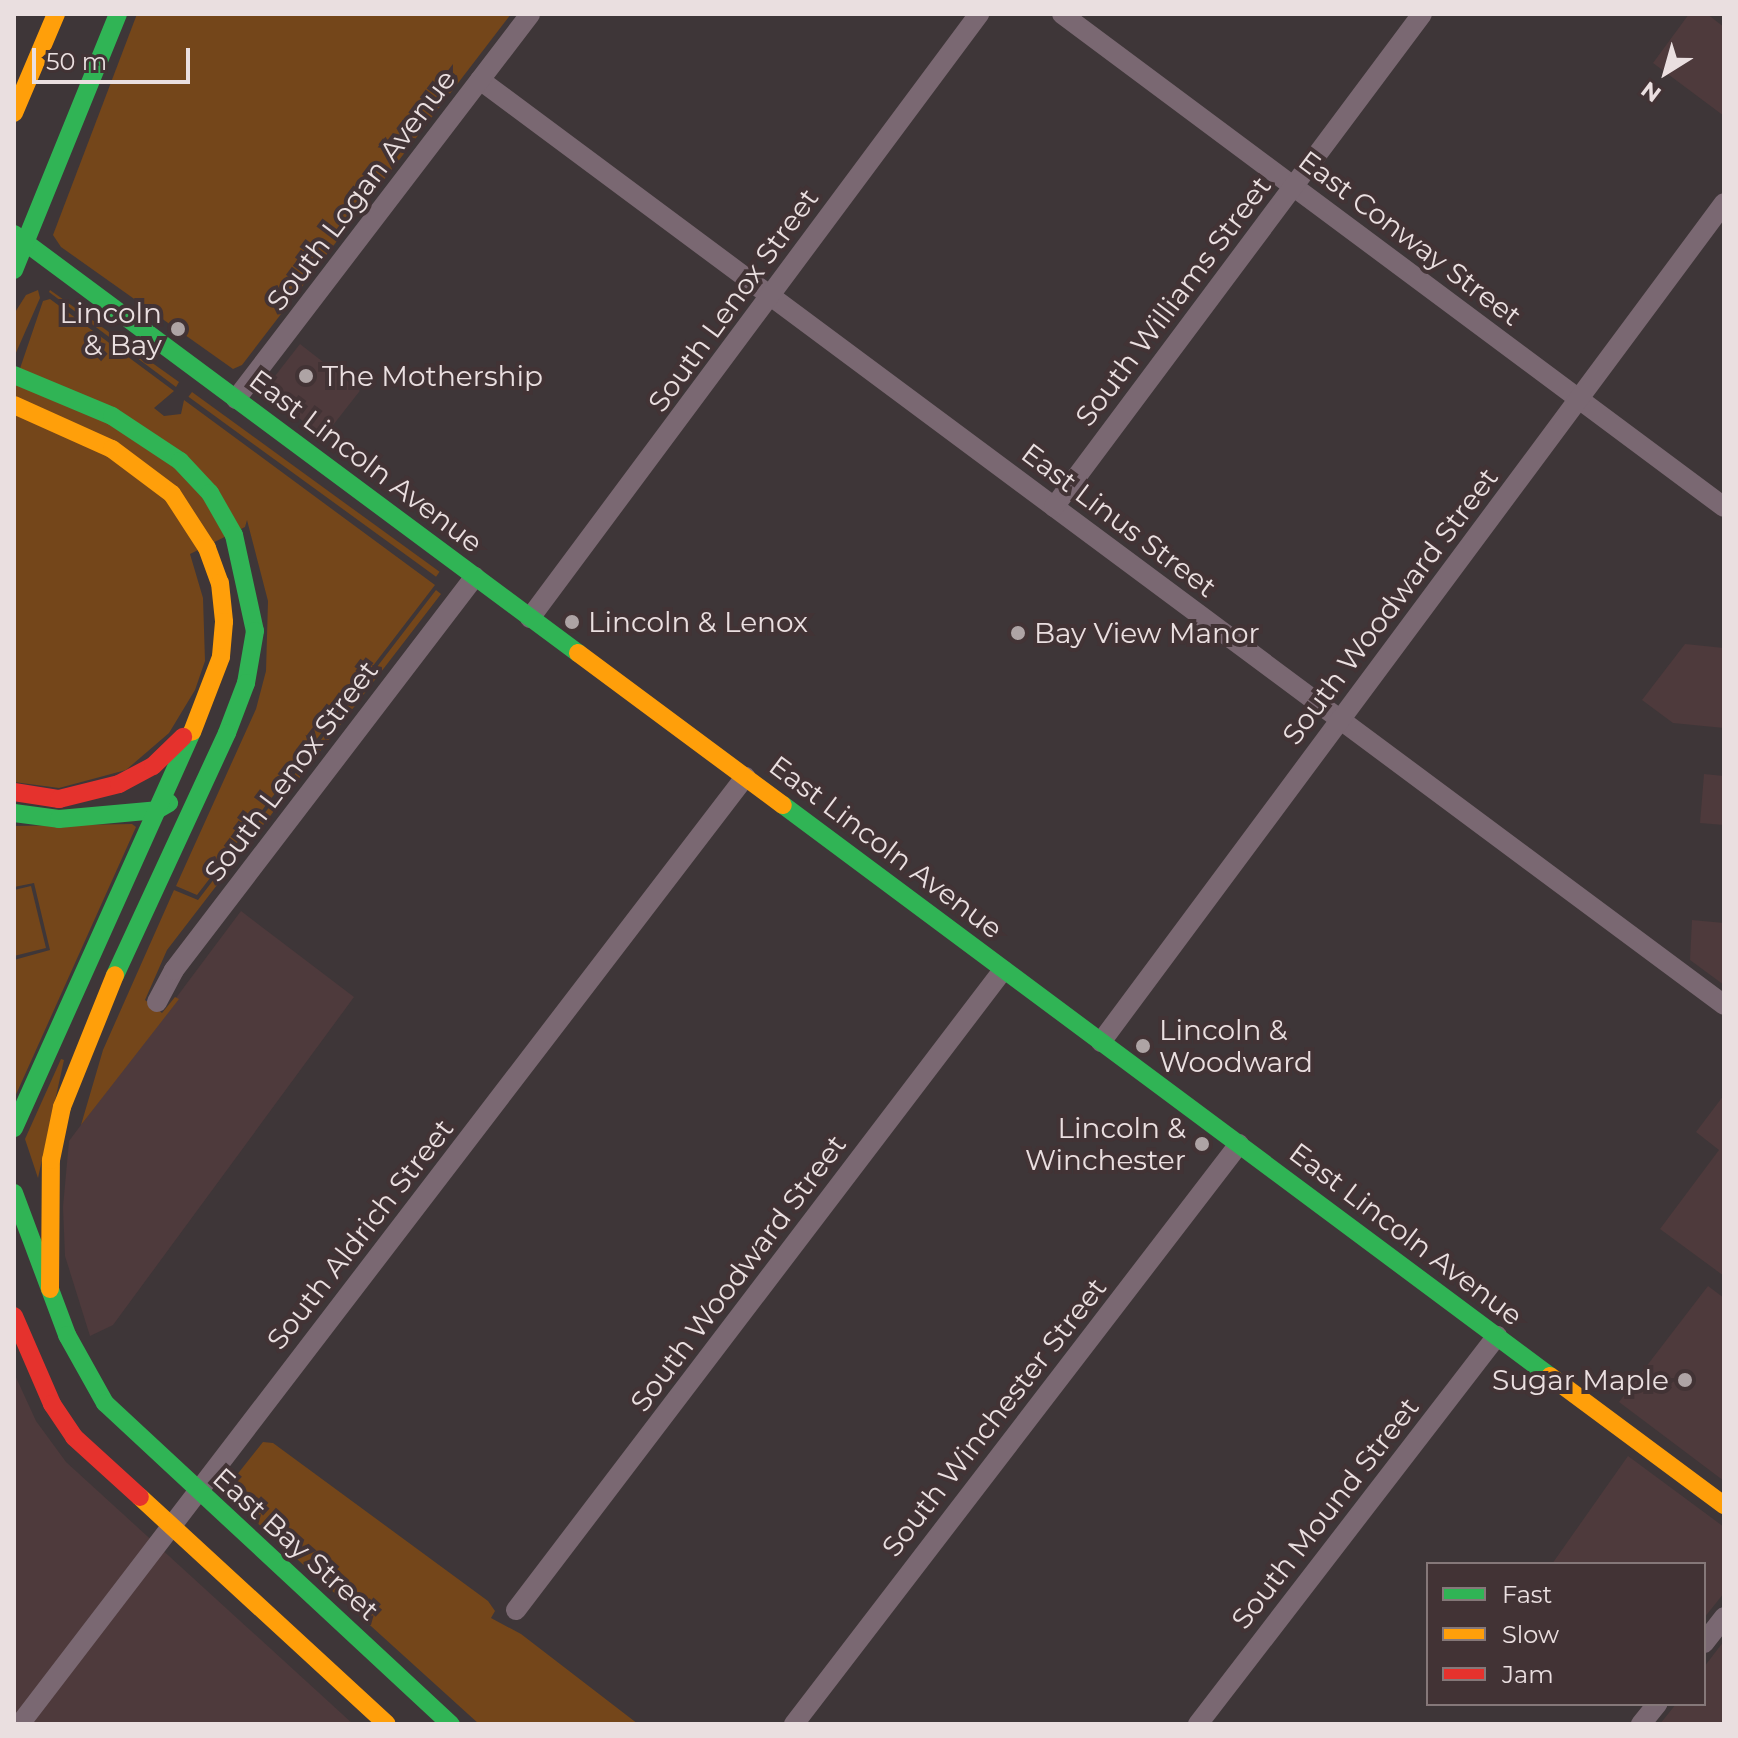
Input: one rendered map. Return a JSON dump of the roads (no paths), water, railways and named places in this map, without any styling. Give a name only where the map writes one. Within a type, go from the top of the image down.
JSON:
[{"type":"main road","points":[[14,113],[56,14]]},
{"type":"main road","points":[[14,270],[20,239],[118,14]]},
{"type":"main road","name":"East Lincoln Avenue","points":[[20,239],[1724,1505]]},
{"type":"main road","points":[[14,375],[112,416],[180,461],[210,493],[234,535],[250,593],[255,631],[246,683],[92,1026],[62,1107],[51,1160],[50,1289]]},
{"type":"main road","points":[[14,405],[112,449],[172,494],[207,548],[223,603],[221,657],[196,722],[14,1128]]},
{"type":"main road","points":[[14,792],[59,799],[119,784],[153,766],[196,722]]},
{"type":"main road","points":[[14,813],[59,819],[157,810],[204,782]]},
{"type":"main road","name":"East Bay Street","points":[[14,1193],[88,1380],[105,1403],[197,1493],[451,1724]]},
{"type":"main road","points":[[14,1316],[52,1404],[74,1437],[387,1724]]},
{"type":"street","name":"South Logan Avenue","points":[[236,399],[530,14]]},
{"type":"street","name":"South Lenox Street","points":[[530,618],[979,14]]},
{"type":"street","name":"East Conway Street","points":[[1062,14],[1724,507]]},
{"type":"street","name":"South Williams Street","points":[[1054,507],[1422,14]]},
{"type":"street","name":"East Linus Street","points":[[480,80],[1724,1005]]},
{"type":"street","name":"South Woodward Street","points":[[1101,1042],[1724,203]]},
{"type":"street","name":"South Lenox Street","points":[[157,1002],[174,970],[475,577]]},
{"type":"street","name":"South Aldrich Street","points":[[20,1724],[745,777]]},
{"type":"street","name":"South Woodward Street","points":[[516,1610],[1003,970]]},
{"type":"street","name":"South Winchester Street","points":[[794,1724],[1239,1144]]},
{"type":"street","name":"South Mound Street","points":[[1198,1724],[1497,1336]]},
{"type":"street","points":[[1706,1640],[1724,1617]]},
{"type":"street","points":[[1641,1724],[1655,1706]]},
{"type":"place","name":"Lincoln & Bay","points":[[178,329]]},
{"type":"place","name":"The Mothership","points":[[306,376]]},
{"type":"place","name":"Lincoln & Lenox","points":[[572,622]]},
{"type":"place","name":"Bay View Manor","points":[[1018,633]]},
{"type":"place","name":"Lincoln & Woodward","points":[[1143,1046]]},
{"type":"place","name":"Lincoln & Winchester","points":[[1202,1144]]},
{"type":"place","name":"Sugar Maple","points":[[1685,1380]]}]
